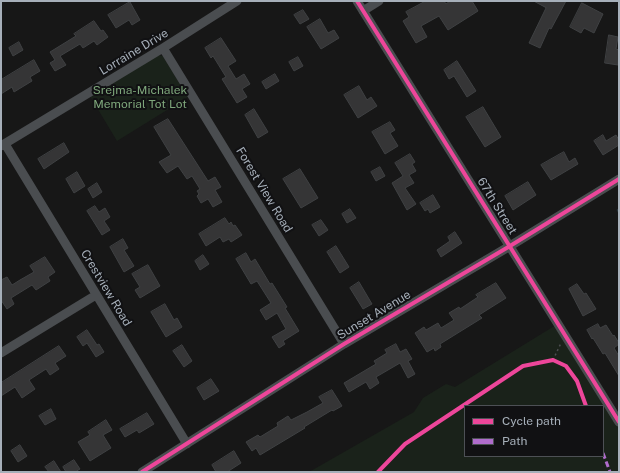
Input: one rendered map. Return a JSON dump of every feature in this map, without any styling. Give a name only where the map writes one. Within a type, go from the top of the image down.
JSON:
[{"type":"street","name":"Lorraine Drive","points":[[3,145],[163,48],[237,1]]},
{"type":"street","name":"67th Street","points":[[357,1],[619,422]]},
{"type":"street","points":[[363,11],[379,1]]},
{"type":"street","name":"Forest View Road","points":[[163,48],[344,344]]},
{"type":"street","name":"Crestview Road","points":[[3,145],[187,444]]},
{"type":"street","name":"Sunset Avenue","points":[[142,472],[344,344],[510,246],[619,179]]},
{"type":"street","points":[[1,353],[96,295]]},
{"type":"path","points":[[553,360],[565,334]]},
{"type":"green space","name":"Srejma-Michalek Memorial Tot Lot","points":[[157,55],[163,56],[188,97],[117,141],[90,96]]},
{"type":"green space","points":[[556,325],[619,427],[619,472],[309,472],[414,412],[423,398],[446,384],[455,387]]},
{"type":"building","points":[[426,1],[444,1],[446,4],[450,1],[472,1],[478,11],[448,30],[439,16],[421,26],[427,37],[416,43],[403,21],[409,17],[406,12]]},
{"type":"building","points":[[534,1],[566,1],[551,29],[549,28],[540,48],[529,43],[546,8]]},
{"type":"building","points":[[130,2],[140,20],[132,25],[129,20],[116,28],[108,15]]},
{"type":"building","points":[[582,3],[603,14],[594,33],[584,28],[581,33],[570,27]]},
{"type":"building","points":[[303,10],[309,19],[300,24],[294,15]]},
{"type":"building","points":[[320,19],[328,33],[334,30],[339,38],[321,49],[307,27]]},
{"type":"building","points":[[94,21],[101,31],[103,30],[108,37],[97,45],[94,41],[83,48],[80,44],[60,56],[66,65],[55,71],[50,63],[55,60],[50,52],[76,36],[74,34]]},
{"type":"building","points":[[609,35],[618,37],[616,49],[619,50],[618,65],[605,63]]},
{"type":"building","points":[[221,38],[236,61],[228,66],[236,79],[244,74],[250,84],[242,89],[247,97],[237,103],[222,79],[226,77],[213,56],[211,58],[205,48]]},
{"type":"building","points":[[19,42],[23,50],[13,56],[9,48]]},
{"type":"building","points":[[298,57],[303,66],[294,71],[289,62]]},
{"type":"building","points":[[34,60],[40,71],[30,77],[32,81],[14,92],[12,87],[1,94],[1,80]]},
{"type":"building","points":[[457,61],[476,91],[467,97],[454,76],[449,79],[444,70]]},
{"type":"building","points":[[275,74],[279,81],[266,89],[262,82]]},
{"type":"building","points":[[359,86],[367,100],[371,97],[377,106],[358,118],[344,95]]},
{"type":"building","points":[[483,107],[501,137],[485,147],[466,117]]},
{"type":"building","points":[[254,109],[268,132],[258,138],[245,115]]},
{"type":"building","points":[[168,119],[208,181],[215,177],[221,187],[215,190],[222,202],[213,207],[208,199],[201,203],[197,196],[199,194],[197,191],[200,189],[192,176],[187,179],[178,166],[167,173],[159,162],[171,155],[154,127]]},
{"type":"building","points":[[390,122],[395,130],[390,133],[398,146],[385,154],[372,132]]},
{"type":"building","points":[[603,135],[606,141],[616,135],[619,140],[619,145],[603,155],[594,141]]},
{"type":"building","points":[[64,143],[69,152],[44,169],[38,159]]},
{"type":"building","points":[[564,152],[569,162],[575,158],[578,164],[551,180],[541,165]]},
{"type":"building","points":[[410,154],[415,162],[412,164],[416,171],[409,175],[414,183],[405,188],[416,204],[407,210],[392,183],[403,176],[395,163]]},
{"type":"building","points":[[380,167],[385,176],[376,181],[371,172]]},
{"type":"building","points":[[300,169],[318,198],[301,208],[283,179]]},
{"type":"building","points":[[77,172],[85,186],[74,193],[66,179]]},
{"type":"building","points":[[528,182],[536,195],[513,210],[505,196]]},
{"type":"building","points":[[97,183],[102,192],[93,198],[88,189]]},
{"type":"building","points":[[433,195],[440,207],[430,213],[428,209],[425,211],[420,203]]},
{"type":"building","points":[[95,206],[99,212],[105,208],[110,217],[104,221],[110,230],[102,235],[87,211]]},
{"type":"building","points":[[350,209],[356,218],[347,223],[342,214]]},
{"type":"building","points":[[225,218],[229,224],[231,222],[233,226],[235,225],[242,235],[231,242],[229,239],[223,242],[220,237],[206,246],[199,234]]},
{"type":"building","points":[[321,220],[328,230],[319,236],[312,225]]},
{"type":"building","points":[[455,232],[462,243],[441,257],[437,250],[450,241],[448,237]]},
{"type":"building","points":[[123,239],[128,248],[124,250],[134,266],[124,272],[110,247]]},
{"type":"building","points":[[336,246],[349,267],[340,273],[327,252]]},
{"type":"building","points":[[246,253],[251,262],[255,259],[270,284],[272,283],[287,307],[285,308],[299,331],[283,341],[285,344],[279,348],[272,337],[286,329],[277,313],[266,320],[260,310],[271,303],[257,281],[251,284],[236,259]]},
{"type":"building","points":[[203,255],[209,264],[200,270],[195,261]]},
{"type":"building","points":[[45,257],[55,272],[48,277],[50,281],[36,290],[32,285],[11,298],[14,304],[7,309],[1,300],[1,280],[7,277],[12,285],[34,272],[30,266]]},
{"type":"building","points":[[148,265],[160,286],[140,298],[135,290],[140,287],[132,274]]},
{"type":"building","points":[[359,282],[372,304],[363,309],[350,288]]},
{"type":"building","points":[[496,283],[506,298],[479,315],[482,318],[440,344],[441,347],[435,351],[434,348],[427,352],[415,333],[424,327],[426,330],[438,323],[441,328],[454,320],[449,313],[459,307],[460,309],[478,297],[476,295]]},
{"type":"building","points":[[577,284],[584,294],[586,293],[596,309],[583,316],[569,289]]},
{"type":"building","points":[[165,304],[174,320],[177,318],[182,327],[166,337],[151,312]]},
{"type":"building","points":[[598,324],[600,328],[606,325],[619,343],[614,348],[619,356],[619,376],[605,353],[603,354],[587,330]]},
{"type":"building","points":[[87,330],[97,345],[99,344],[104,352],[96,357],[87,343],[83,346],[77,337]]},
{"type":"building","points":[[396,344],[400,352],[406,349],[412,359],[408,361],[415,374],[408,378],[400,363],[376,377],[379,383],[370,389],[366,382],[349,392],[344,383],[376,364],[374,361],[387,353],[385,350]]},
{"type":"building","points":[[182,345],[192,361],[184,367],[173,351]]},
{"type":"building","points":[[59,346],[66,356],[55,363],[59,369],[50,375],[46,369],[29,380],[35,389],[22,398],[15,387],[1,396],[1,383]]},
{"type":"building","points":[[211,379],[219,391],[204,400],[197,388]]},
{"type":"building","points":[[332,390],[342,406],[333,411],[332,410],[260,455],[256,448],[252,451],[246,442],[258,435],[260,437],[278,426],[277,423],[288,416],[291,420],[323,403],[319,397]]},
{"type":"building","points":[[51,409],[56,419],[45,425],[39,416]]},
{"type":"building","points":[[147,413],[154,424],[139,433],[137,430],[125,437],[120,429]]},
{"type":"building","points":[[106,420],[112,430],[103,435],[111,448],[90,461],[78,442],[90,435],[88,432]]},
{"type":"building","points":[[20,445],[27,456],[18,462],[11,451]]},
{"type":"building","points":[[234,451],[241,463],[227,472],[216,472],[212,465]]},
{"type":"building","points":[[74,460],[80,469],[75,472],[66,472],[63,467]]},
{"type":"building","points":[[54,461],[61,472],[49,472],[45,467]]},
{"type":"marked path","points":[[604,456],[610,472]]},
{"type":"cycle path","points":[[357,1],[619,422]]},
{"type":"cycle path","points":[[142,472],[344,344],[510,246],[619,179]]},
{"type":"cycle path","points":[[464,405],[523,366],[553,360],[566,366],[577,381],[586,405]]},
{"type":"cycle path","points":[[378,472],[405,444],[464,405]]}]
